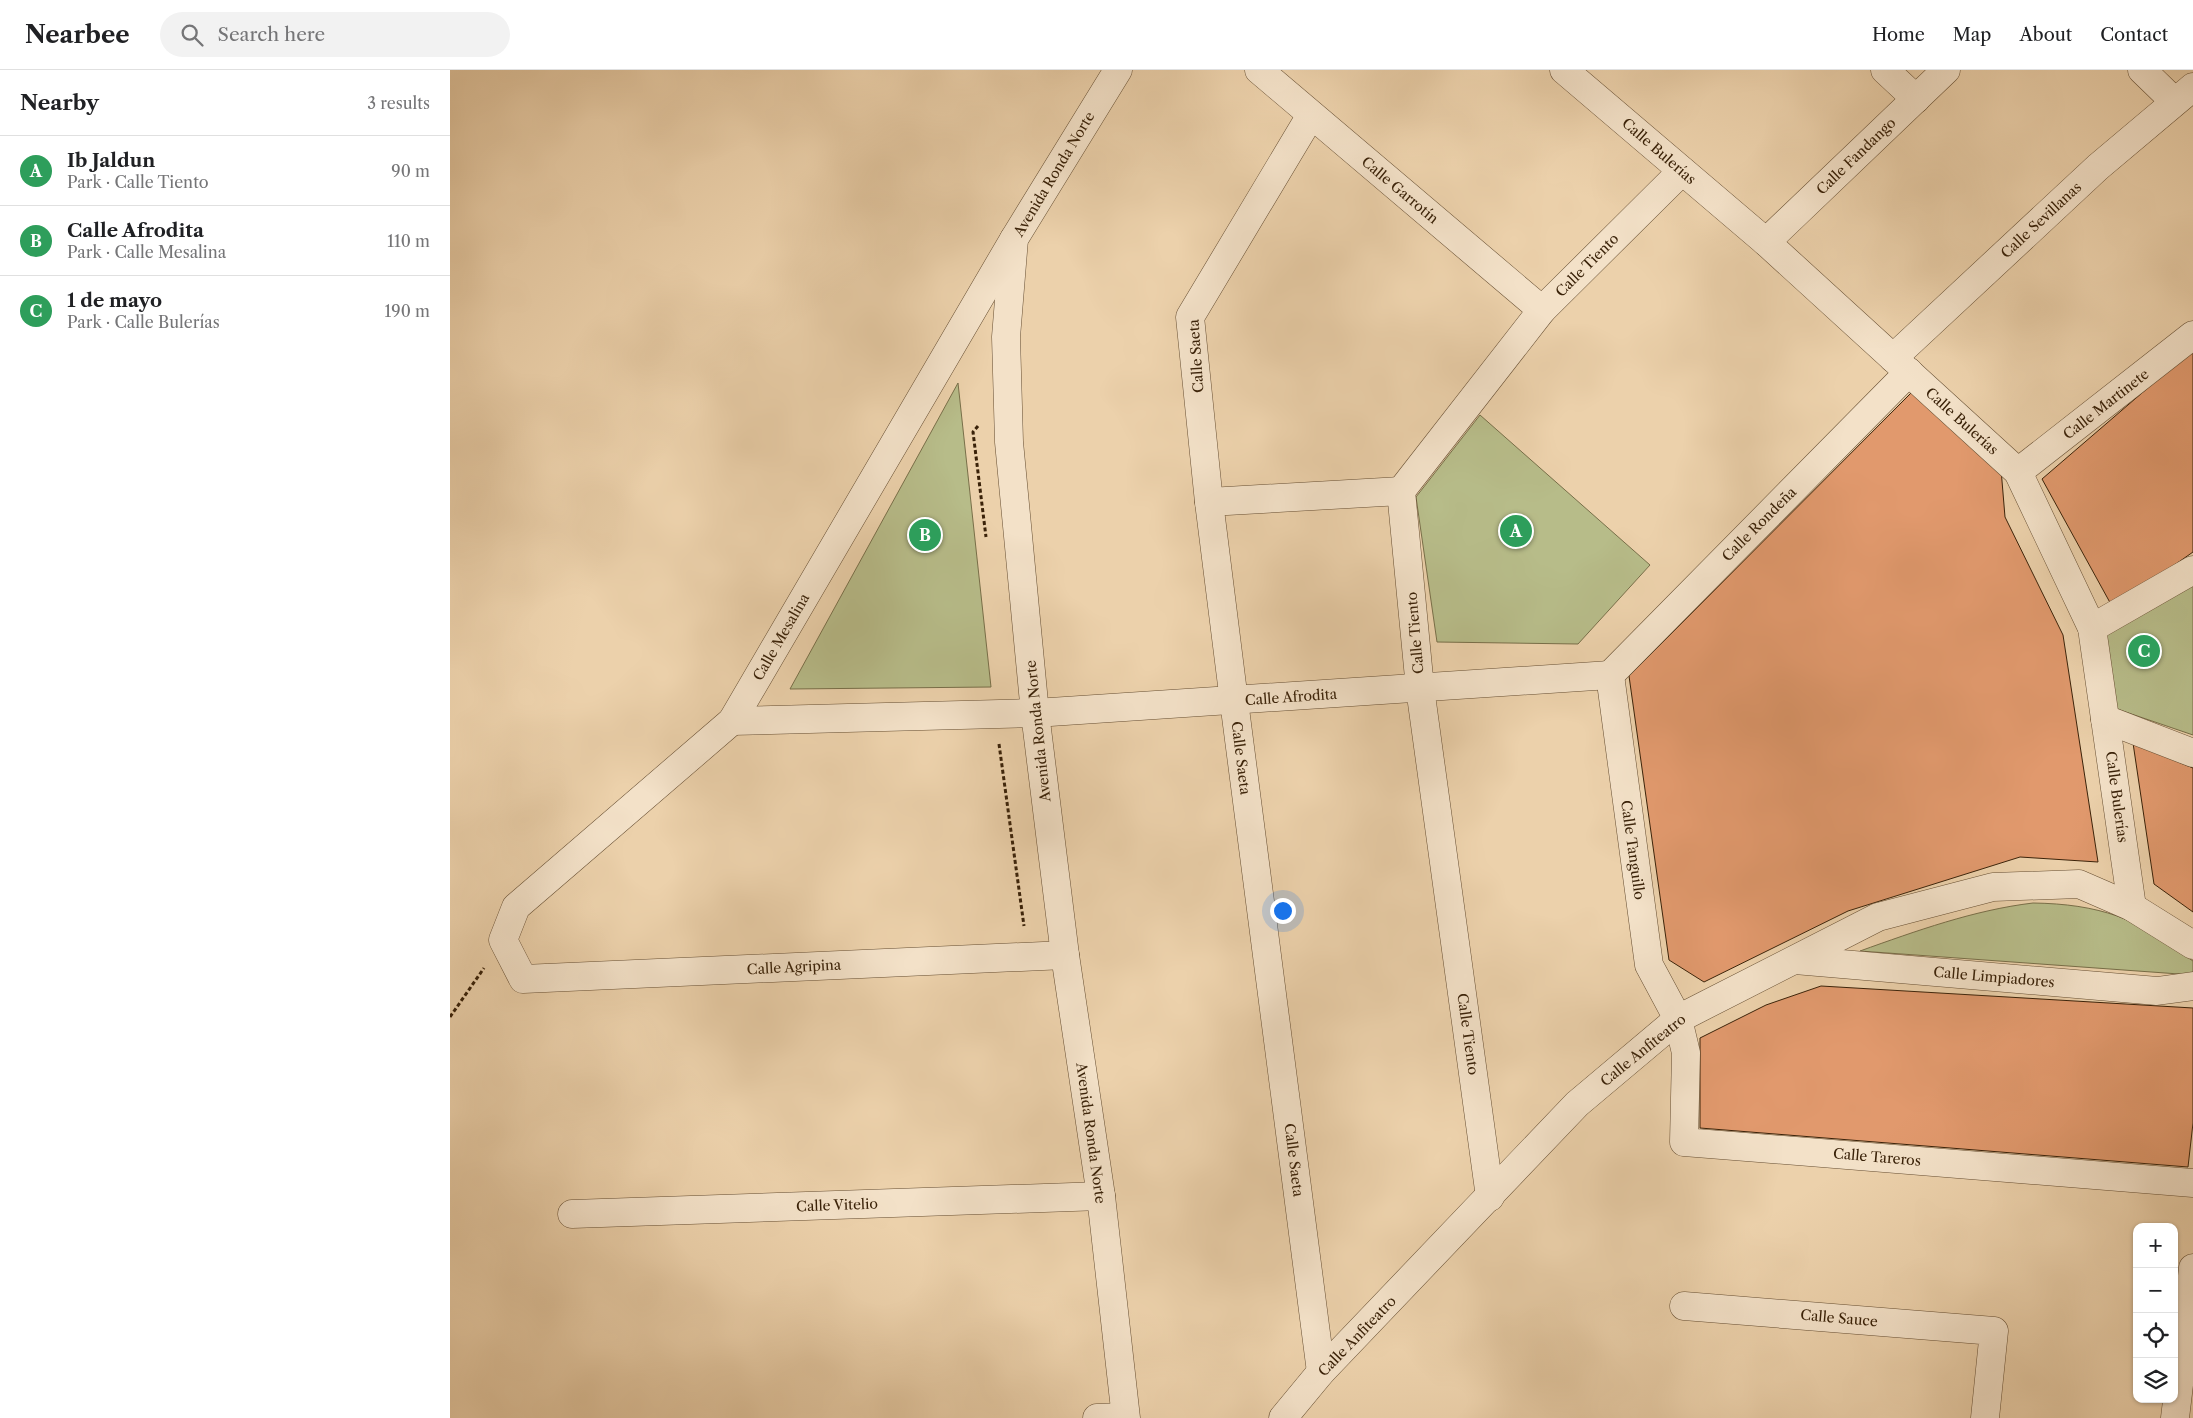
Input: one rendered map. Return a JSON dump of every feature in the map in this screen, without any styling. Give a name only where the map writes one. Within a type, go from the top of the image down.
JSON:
[{"type":"street","name":"Avenida Ronda Norte","points":[[1118,70],[1014,239],[1006,336],[1009,442],[1035,713],[1065,955],[1101,1196],[1125,1417]]},
{"type":"street","name":"Calle Garrotín","points":[[1259,70],[1542,310]]},
{"type":"street","name":"Calle Bulerías","points":[[1564,70],[1766,242],[2018,472],[2092,628],[2132,907]]},
{"type":"street","points":[[1885,70],[1916,99]]},
{"type":"street","name":"Calle Fandango","points":[[1766,242],[1946,70]]},
{"type":"street","points":[[2142,70],[2184,94]]},
{"type":"street","name":"Calle Sevillanas","points":[[1901,365],[2098,167],[2184,94]]},
{"type":"street","name":"Calle Saeta","points":[[1311,115],[1190,317],[1209,502],[1322,1372]]},
{"type":"street","name":"Calle Tiento","points":[[1490,1197],[1420,688],[1402,491],[1542,310],[1682,171]]},
{"type":"street","name":"Calle Mesalina","points":[[503,940],[516,907],[732,721],[1014,239]]},
{"type":"street","name":"Calle Martinete","points":[[2018,472],[2193,336]]},
{"type":"street","name":"Calle Rondeña","points":[[1610,675],[1901,365]]},
{"type":"street","points":[[1209,502],[1402,491]]},
{"type":"street","points":[[2092,628],[2193,570]]},
{"type":"street","name":"Calle Afrodita","points":[[732,721],[1035,713],[1610,675]]},
{"type":"street","name":"Calle Tanguillo","points":[[1610,675],[1649,965],[1678,1019]]},
{"type":"street","points":[[2106,719],[2193,753]]},
{"type":"street","name":"Calle Anfiteatro","points":[[1283,1418],[1322,1372],[1577,1104],[1678,1019],[1878,917],[1993,887],[2079,884],[2132,907],[2193,945]]},
{"type":"street","name":"Calle Agripina","points":[[503,940],[523,979],[1065,955]]},
{"type":"street","name":"Calle Limpiadores","points":[[1794,960],[2157,991],[2193,986]]},
{"type":"street","name":"Calle Tareros","points":[[1678,1019],[1686,1053],[1684,1142],[2193,1183]]},
{"type":"street","name":"Calle Vitelio","points":[[572,1214],[1101,1196]]},
{"type":"street","points":[[2175,1418],[2193,1268]]},
{"type":"street","name":"Calle Sauce","points":[[1684,1306],[1994,1330],[1985,1418]]},
{"type":"street","points":[[1097,1418],[1125,1417]]},
{"type":"path","points":[[450,1016],[503,940]]},
{"type":"green space","points":[[958,383],[991,687],[790,689]]},
{"type":"green space","points":[[1480,415],[1650,565],[1578,644],[1437,642],[1416,497]]},
{"type":"green space","points":[[2193,577],[2193,735],[2108,706],[2093,637]]},
{"type":"green space","points":[[2033,903],[2078,906],[2098,910],[2135,924],[2154,933],[2193,961],[2193,975],[1860,951],[1967,916]]},
{"type":"building","points":[[2193,349],[2193,552],[2113,608],[2042,479]]},
{"type":"building","points":[[1911,393],[2001,469],[2005,517],[2063,635],[2098,862],[2020,857],[1848,911],[1704,982],[1669,960],[1629,676]]},
{"type":"building","points":[[2133,743],[2193,768],[2193,912],[2154,884]]},
{"type":"building","points":[[1821,986],[2193,1008],[2193,1123],[2188,1167],[1700,1128],[1700,1038],[1766,1005]]},
{"type":"place","name":"Ib Jaldun","points":[[1516,531]]},
{"type":"place","name":"Calle Afrodita","points":[[925,535]]},
{"type":"place","name":"1 de mayo","points":[[2144,651]]}]
